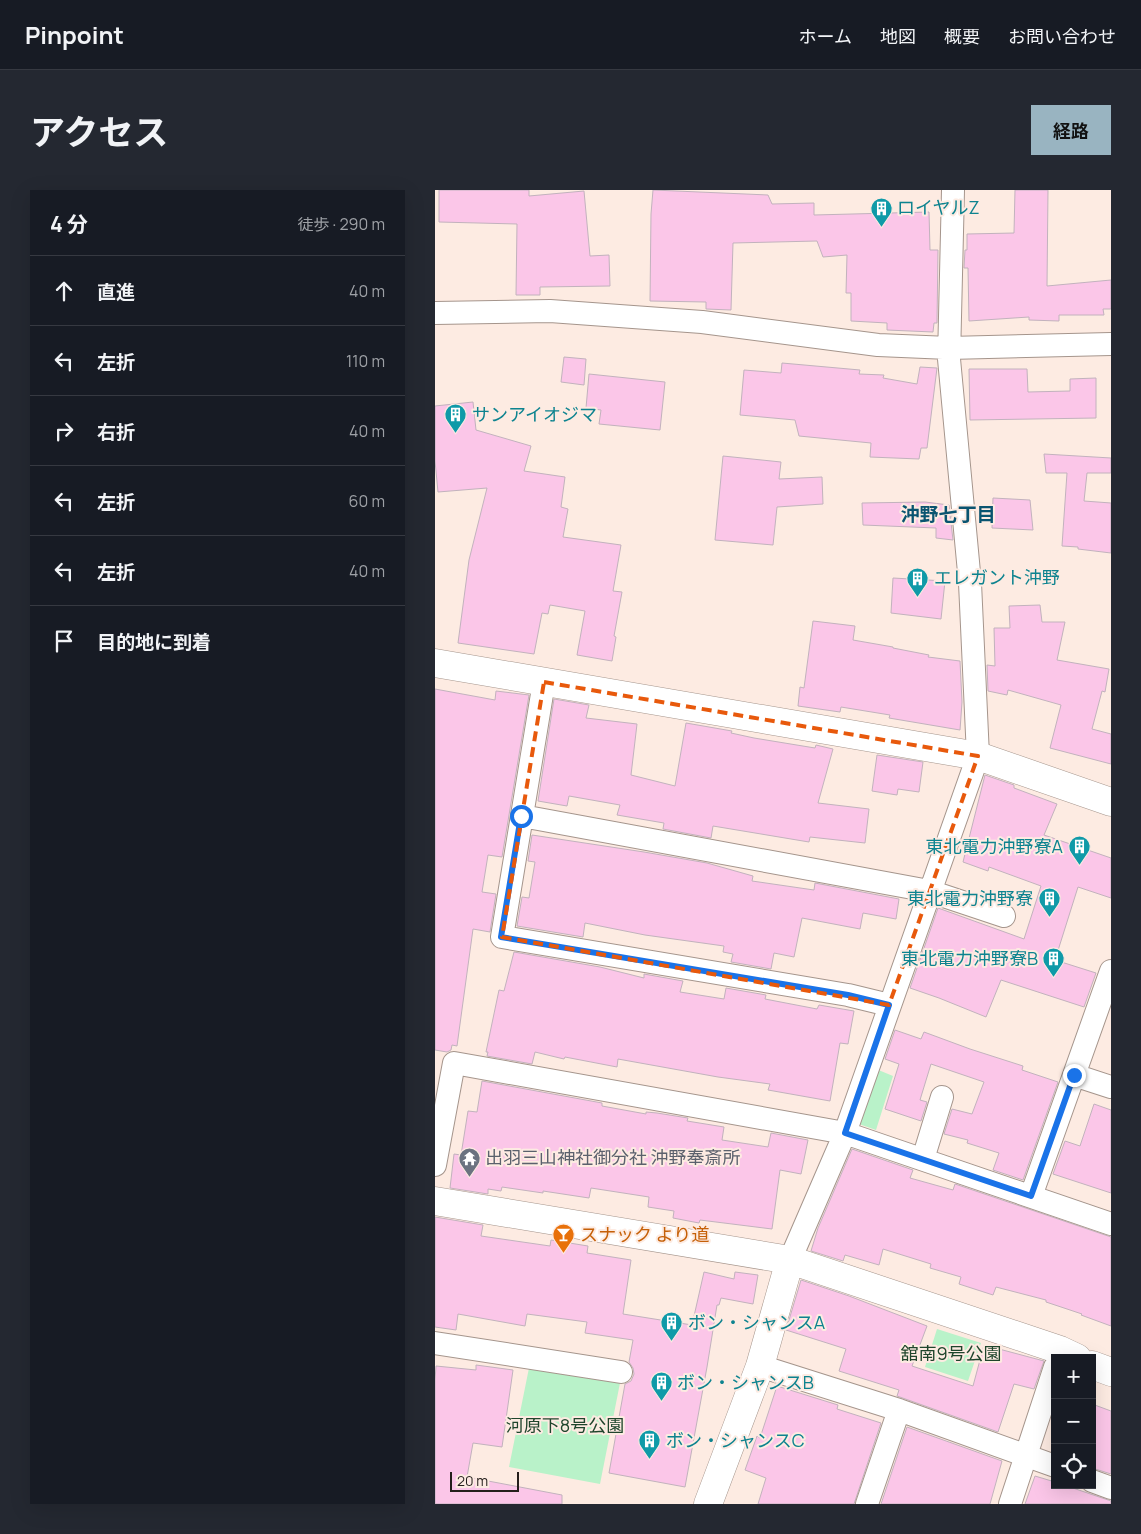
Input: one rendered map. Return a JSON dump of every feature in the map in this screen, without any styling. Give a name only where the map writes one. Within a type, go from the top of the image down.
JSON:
[{"type":"street","points":[[708,1504],[760,1366],[790,1260],[845,1133],[977,756],[970,583],[949,348],[953,190]]},
{"type":"street","points":[[435,313],[550,311],[702,322],[878,345],[949,348],[1111,344]]},
{"type":"street","points":[[435,664],[977,756],[1111,802]]},
{"type":"street","points":[[544,682],[501,937],[848,995],[889,1005]]},
{"type":"street","points":[[521,816],[929,891],[1004,916]]},
{"type":"street","points":[[1031,1196],[1111,971]]},
{"type":"street","points":[[435,1165],[454,1063],[845,1133],[1111,1224]]},
{"type":"street","points":[[1074,1075],[1111,1087]]},
{"type":"street","points":[[923,1159],[942,1097]]},
{"type":"street","points":[[435,1201],[790,1260],[1051,1354]]},
{"type":"street","points":[[435,1343],[621,1372]]},
{"type":"street","points":[[760,1366],[899,1410],[1051,1464]]},
{"type":"street","points":[[1096,1366],[1111,1372]]},
{"type":"street","points":[[1010,1504],[1051,1388]]},
{"type":"street","points":[[867,1504],[899,1410]]},
{"type":"street","points":[[1096,1482],[1111,1488]]},
{"type":"highlighted area","points":[[544,682],[978,756],[889,1005],[502,937]]},
{"type":"green space","points":[[876,1069],[893,1076],[876,1130],[856,1123]]},
{"type":"green space","name":"舘南9号公園","points":[[937,1329],[981,1343],[968,1381],[925,1367]]},
{"type":"green space","name":"河原下8号公園","points":[[529,1368],[620,1383],[600,1484],[509,1467]]},
{"type":"building","points":[[439,190],[529,190],[529,196],[584,191],[590,256],[609,255],[610,286],[540,287],[540,295],[516,295],[517,224],[439,222]]},
{"type":"building","points":[[653,190],[768,195],[772,204],[814,203],[814,215],[929,212],[930,250],[938,250],[937,323],[934,323],[933,332],[887,330],[887,323],[851,321],[851,293],[846,293],[847,255],[823,257],[817,241],[733,243],[731,310],[706,309],[706,302],[650,301]]},
{"type":"building","points":[[1015,190],[1048,190],[1047,286],[1111,280],[1111,309],[1103,309],[1104,315],[1059,315],[1059,321],[1029,320],[1029,317],[969,321],[968,268],[964,268],[967,234],[1014,233]]},
{"type":"building","points":[[564,357],[586,359],[584,385],[561,382]]},
{"type":"building","points":[[782,363],[860,370],[859,374],[884,375],[883,378],[917,384],[920,367],[937,368],[927,448],[921,448],[919,459],[870,457],[871,443],[799,436],[795,420],[740,415],[744,370],[781,373]]},
{"type":"building","points":[[969,369],[1027,369],[1028,392],[1070,391],[1070,379],[1096,378],[1096,418],[970,420]]},
{"type":"building","points":[[589,374],[665,382],[660,430],[599,424],[601,410],[586,408]]},
{"type":"building","points":[[473,402],[476,430],[531,446],[524,471],[565,477],[561,507],[568,509],[563,537],[621,545],[613,591],[622,592],[614,636],[616,637],[612,661],[577,655],[585,611],[550,605],[548,614],[542,613],[534,654],[458,643],[469,560],[487,488],[438,492],[435,461],[435,406]]},
{"type":"building","points":[[1044,454],[1111,458],[1111,473],[1087,473],[1084,501],[1111,503],[1111,553],[1062,546],[1067,473],[1046,473]]},
{"type":"building","points":[[723,456],[781,462],[779,479],[822,477],[823,504],[777,507],[773,545],[715,540]]},
{"type":"building","points":[[993,498],[1030,500],[1033,530],[992,528]]},
{"type":"building","points":[[925,502],[949,505],[953,540],[936,538],[936,528],[863,525],[862,503]]},
{"type":"building","name":"エレガント沖野","points":[[893,578],[945,581],[941,619],[891,613]]},
{"type":"building","points":[[1040,605],[1042,622],[1065,622],[1057,660],[1109,669],[1105,692],[1102,691],[1092,729],[1111,734],[1111,764],[1050,748],[1061,705],[1008,690],[1007,695],[988,691],[987,665],[995,666],[994,628],[1010,628],[1009,606]]},
{"type":"building","points":[[813,621],[855,626],[853,640],[929,655],[928,657],[960,661],[962,702],[960,730],[889,718],[890,715],[841,707],[840,712],[798,706],[800,687],[804,688]]},
{"type":"building","points":[[435,689],[495,700],[496,691],[529,695],[502,857],[488,855],[482,892],[496,894],[490,932],[473,929],[457,1046],[452,1045],[451,1050],[447,1052],[435,1050]]},
{"type":"building","points":[[554,699],[589,705],[586,718],[637,724],[631,775],[675,786],[686,723],[732,731],[731,733],[754,738],[815,748],[816,745],[833,749],[818,803],[869,809],[865,843],[810,837],[809,842],[713,826],[711,838],[663,829],[664,823],[617,815],[620,805],[569,796],[567,806],[538,801]]},
{"type":"building","points":[[877,755],[923,762],[919,792],[898,789],[897,795],[872,791]]},
{"type":"building","points":[[985,775],[1014,785],[1014,788],[1057,804],[1044,835],[1111,858],[1111,898],[1078,887],[1055,960],[1096,973],[1084,1007],[1001,980],[986,1017],[910,988],[938,908],[1024,939],[1041,886],[989,867],[988,871],[963,862]]},
{"type":"building","points":[[532,835],[707,863],[753,876],[752,881],[814,890],[815,883],[899,899],[896,919],[863,913],[860,929],[802,918],[794,957],[774,953],[771,969],[731,962],[733,954],[723,952],[724,946],[645,935],[585,923],[583,937],[517,926],[522,897],[529,898],[535,862],[528,861]]},
{"type":"building","points":[[514,952],[600,967],[644,978],[644,974],[683,981],[680,992],[724,999],[726,988],[766,995],[765,999],[817,1009],[819,1005],[854,1011],[848,1044],[840,1043],[830,1101],[768,1090],[770,1084],[718,1077],[618,1059],[617,1067],[565,1057],[564,1059],[535,1052],[532,1064],[487,1056],[488,1052],[486,1052],[499,990],[504,991]]},
{"type":"building","points":[[895,1030],[921,1039],[924,1032],[1023,1066],[1022,1070],[1058,1082],[1023,1180],[993,1170],[999,1153],[967,1143],[968,1140],[944,1134],[952,1109],[972,1114],[984,1082],[931,1064],[920,1100],[927,1102],[921,1121],[885,1109],[899,1064],[885,1059]]},
{"type":"building","points":[[482,1081],[602,1103],[602,1106],[646,1114],[646,1112],[657,1113],[688,1118],[687,1121],[724,1127],[722,1140],[768,1147],[771,1133],[808,1140],[801,1174],[780,1170],[772,1229],[700,1220],[699,1223],[673,1218],[674,1211],[648,1207],[649,1197],[591,1188],[589,1198],[502,1187],[501,1191],[488,1189],[488,1194],[450,1188],[454,1154],[461,1155],[468,1111],[477,1112]]},
{"type":"building","points":[[1094,1104],[1111,1110],[1111,1193],[1053,1174],[1065,1141],[1080,1146]]},
{"type":"building","points":[[852,1149],[913,1170],[910,1178],[953,1190],[955,1184],[1111,1237],[1111,1326],[1046,1302],[1046,1300],[996,1287],[993,1295],[959,1284],[961,1277],[930,1268],[931,1264],[883,1249],[879,1265],[845,1255],[843,1261],[811,1251],[818,1228]]},
{"type":"building","points":[[435,1217],[483,1225],[481,1236],[550,1246],[551,1240],[588,1246],[587,1253],[631,1260],[623,1314],[692,1325],[704,1272],[734,1279],[735,1272],[758,1275],[753,1304],[721,1298],[719,1305],[717,1305],[685,1487],[609,1473],[625,1384],[631,1381],[634,1374],[629,1362],[633,1340],[585,1333],[587,1322],[527,1314],[525,1326],[458,1314],[456,1330],[435,1327]]},
{"type":"building","points":[[801,1280],[927,1326],[912,1366],[973,1386],[984,1345],[1044,1361],[1034,1389],[1014,1384],[998,1432],[897,1396],[899,1390],[839,1371],[846,1349],[786,1330]]},
{"type":"building","points":[[476,1365],[513,1370],[502,1447],[473,1443],[467,1477],[562,1495],[562,1504],[435,1504],[436,1366],[476,1370]]},
{"type":"building","points":[[777,1386],[838,1405],[837,1409],[881,1423],[854,1504],[758,1504],[766,1478],[745,1470],[757,1436],[760,1438]]},
{"type":"building","points":[[1096,1405],[1111,1411],[1111,1474],[1096,1469]]},
{"type":"building","points":[[907,1427],[1002,1461],[990,1504],[881,1504]]},
{"type":"building","points":[[1035,1476],[1051,1481],[1051,1489],[1076,1489],[1111,1501],[1111,1504],[1025,1504]]},
{"type":"place","name":"ロイヤルZ","points":[[881,227]]},
{"type":"place","name":"サンアイオジマ","points":[[456,434]]},
{"type":"place","name":"エレガント沖野","points":[[918,597]]},
{"type":"place","name":"東北電力沖野寮A","points":[[1079,866]]},
{"type":"place","name":"東北電力沖野寮","points":[[1049,918]]},
{"type":"place","name":"東北電力沖野寮B","points":[[1054,978]]},
{"type":"place","name":"出羽三山神社御分社 沖野奉斎所","points":[[469,1177]]},
{"type":"place","name":"スナック より道","points":[[564,1254]]},
{"type":"place","name":"ボン・シャンスA","points":[[672,1342]]},
{"type":"place","name":"ボン・シャンスB","points":[[661,1402]]},
{"type":"place","name":"ボン・シャンスC","points":[[650,1460]]},
{"type":"district","name":"沖野七丁目","points":[[948,514]]},
{"type":"route","points":[[521,816],[501,937],[848,995],[889,1005],[845,1133],[1031,1196],[1074,1075]]}]
